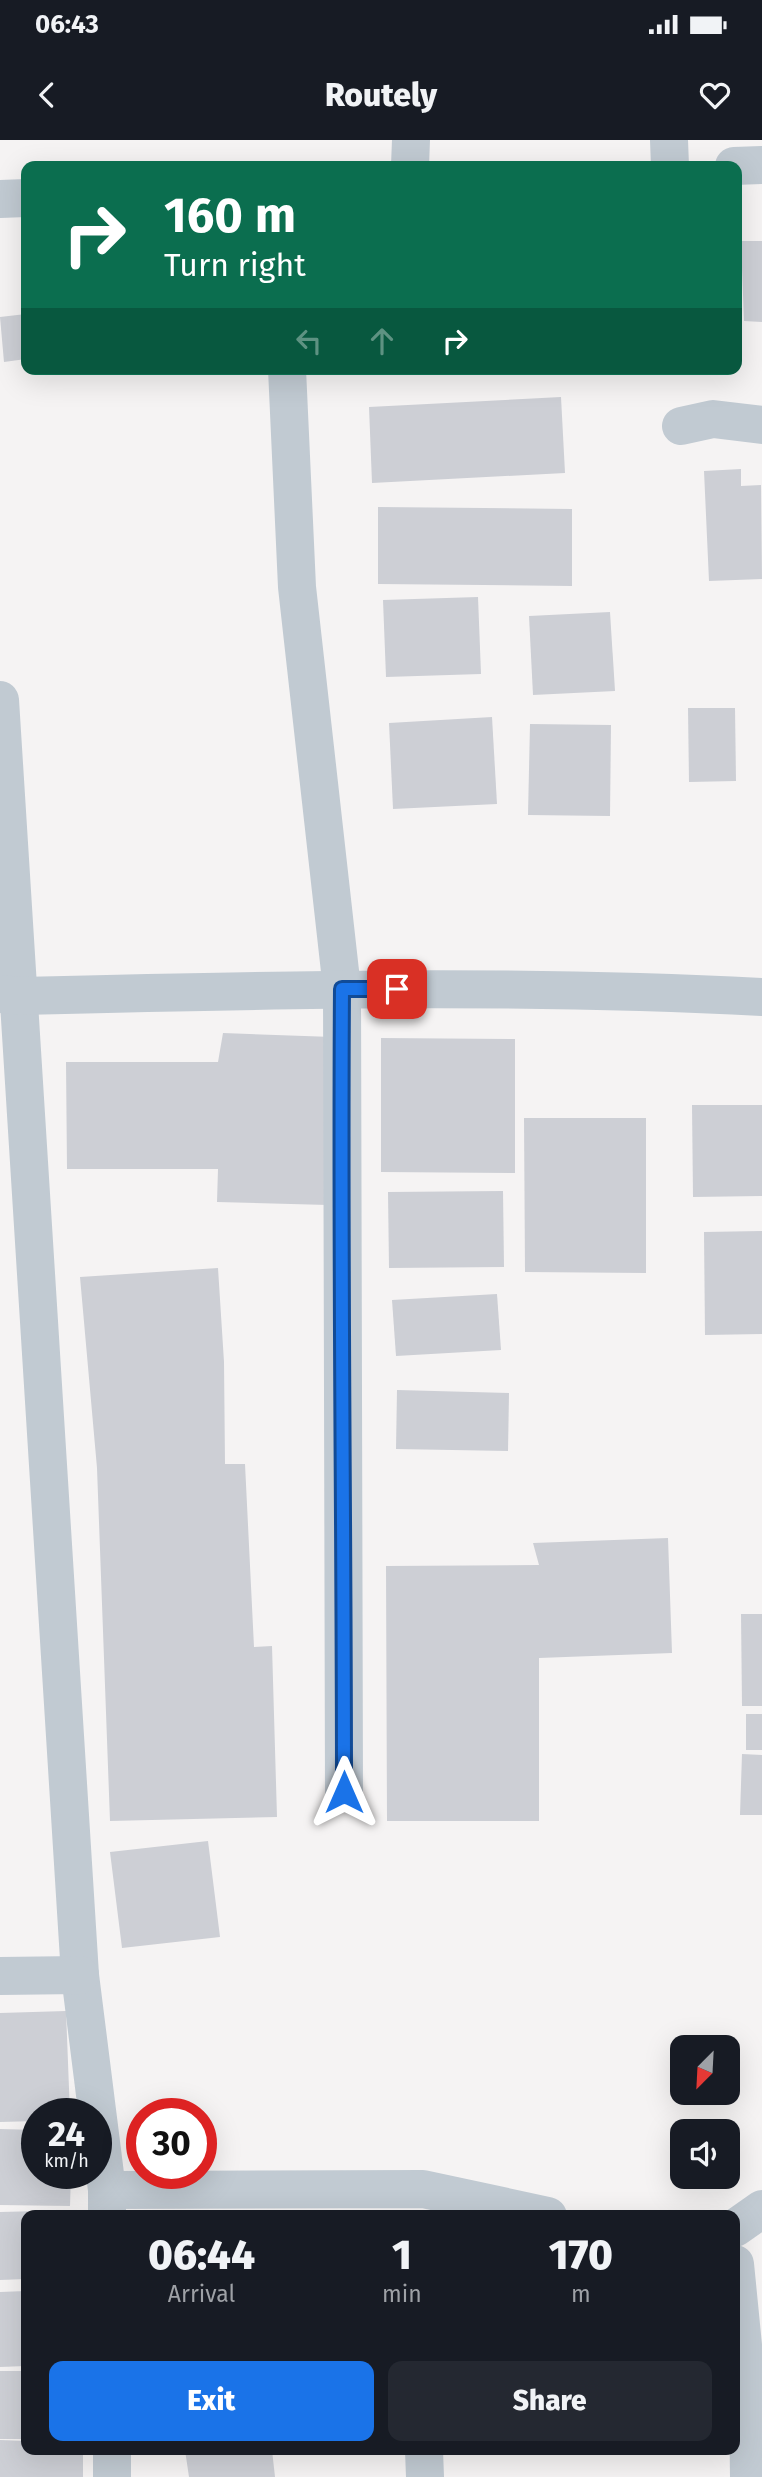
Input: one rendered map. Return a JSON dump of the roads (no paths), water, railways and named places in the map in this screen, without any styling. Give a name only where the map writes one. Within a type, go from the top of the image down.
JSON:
[{"type":"street","points":[[410,161],[411,140]]},
{"type":"street","points":[[669,140],[670,161]]},
{"type":"street","points":[[742,166],[762,165]]},
{"type":"street","points":[[0,199],[21,198]]},
{"type":"street","points":[[287,375],[297,587],[342,989],[344,1792]]},
{"type":"street","points":[[681,426],[712,419],[762,425]]},
{"type":"street","points":[[0,701],[7,997],[80,1975],[107,2203],[423,2202],[494,2210]]},
{"type":"street","points":[[7,997],[342,989],[668,992],[762,997]]},
{"type":"street","points":[[0,1976],[80,1975]]},
{"type":"street","points":[[740,2224],[762,2209]]},
{"type":"street","points":[[740,2315],[748,2396],[749,2477]]},
{"type":"street","points":[[112,2455],[112,2477]]},
{"type":"street","points":[[424,2455],[425,2477]]}]
